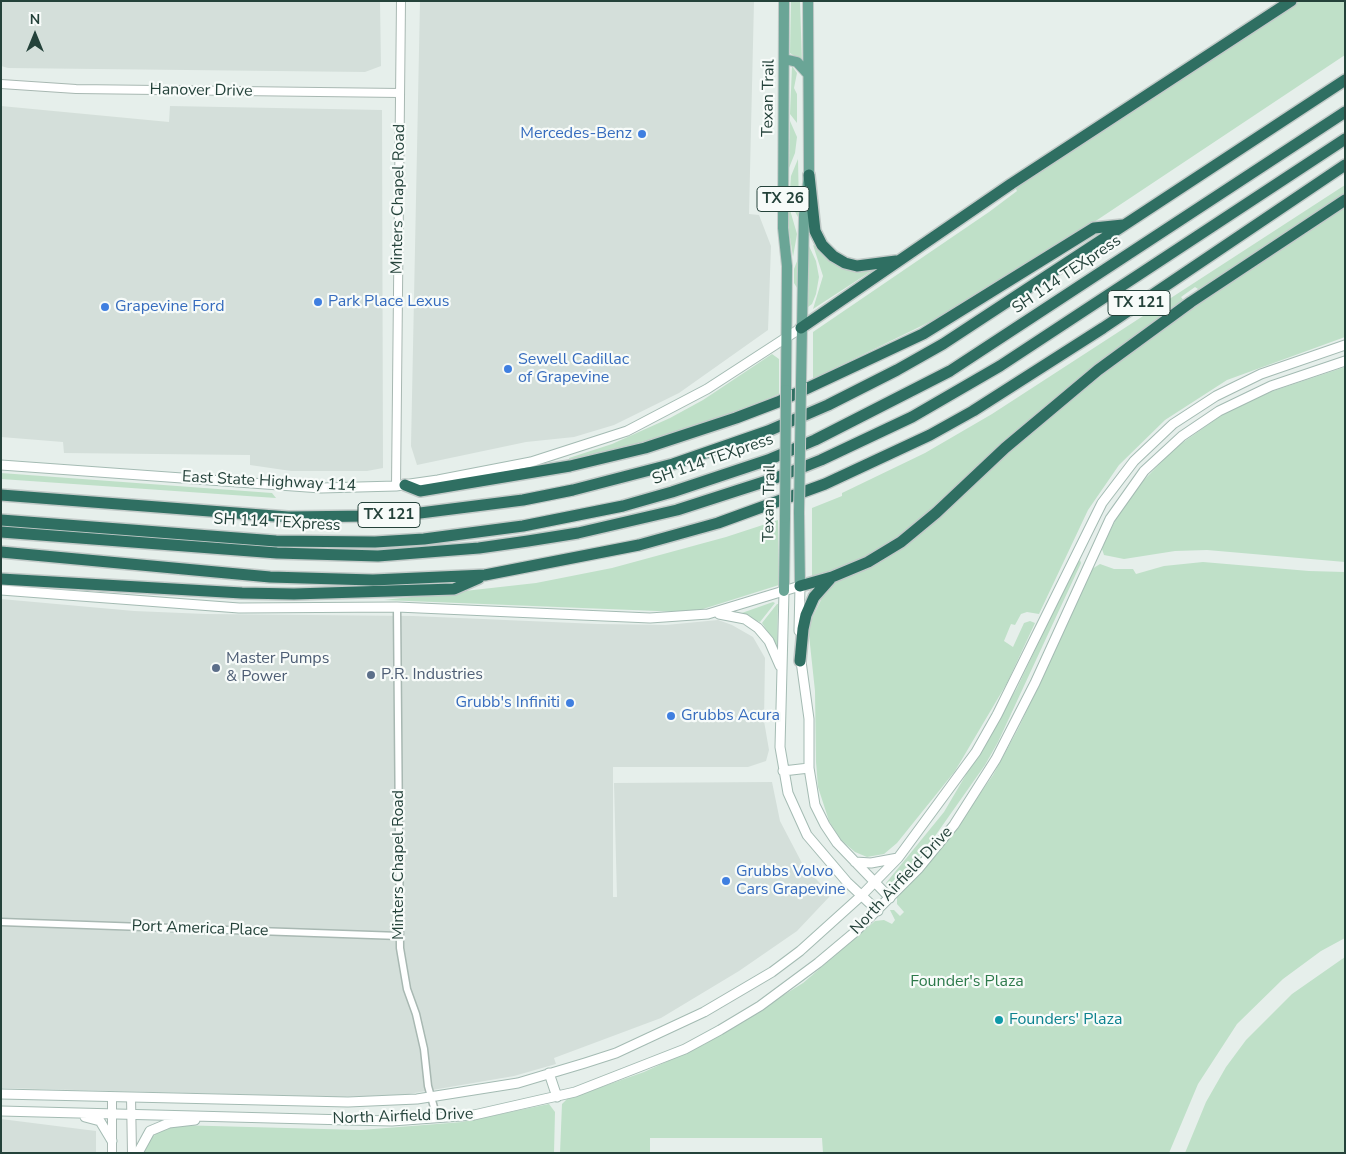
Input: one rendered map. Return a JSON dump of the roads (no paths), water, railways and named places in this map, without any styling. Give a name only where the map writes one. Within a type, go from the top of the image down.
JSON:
[{"type":"highway","points":[[802,328],[1011,184],[1291,1]]},
{"type":"highway","name":"TX 121","points":[[1,495],[306,517],[420,513],[523,500],[573,490],[664,467],[712,451],[828,406],[943,344],[1345,80]]},
{"type":"highway","name":"SH 114 TEXpress","points":[[1,520],[276,541],[375,542],[424,539],[523,526],[623,506],[672,492],[768,460],[815,440],[941,376],[1345,112]]},
{"type":"highway","name":"SH 114 TEXpress","points":[[1,532],[277,553],[378,556],[462,550],[528,541],[578,533],[677,510],[773,479],[836,453],[912,417],[1000,366],[1345,139]]},
{"type":"highway","name":"TX 121","points":[[1,552],[328,580],[373,580],[485,575],[639,545],[700,529],[768,506],[872,463],[930,435],[1018,383],[1345,165]]},
{"type":"highway","points":[[809,175],[815,231],[822,245],[833,256],[845,263],[857,266],[900,260]]},
{"type":"highway","points":[[800,586],[832,577],[868,562],[901,542],[936,513],[1005,448],[1098,370],[1191,302],[1345,200]]},
{"type":"highway","points":[[400,486],[420,491],[570,466],[645,448],[736,418],[778,402],[923,334],[1094,228],[1125,225]]},
{"type":"highway","points":[[1,579],[242,593],[356,593],[454,590],[485,575]]},
{"type":"highway","points":[[800,661],[803,629],[811,603],[822,586],[832,577]]},
{"type":"main road","name":"Texan Trail","points":[[784,1],[783,228],[787,266],[787,338],[783,673],[779,723],[783,771],[788,793],[808,835],[826,860],[878,911]]},
{"type":"main road","name":"Texan Trail","points":[[808,1],[809,175],[804,215],[799,512],[800,661],[809,719],[809,768],[815,805],[825,825],[855,862],[890,898]]},
{"type":"main road","points":[[784,59],[797,62],[808,74]]},
{"type":"main road","name":"East State Highway 114","points":[[1,465],[322,488],[400,486],[522,464],[604,440],[676,407],[802,328]]},
{"type":"main road","name":"North Airfield Drive","points":[[1,1094],[348,1102],[432,1098],[518,1083],[616,1053],[704,1012],[786,961],[862,896],[898,858],[980,744],[997,716],[1102,503],[1134,461],[1173,424],[1216,396],[1261,374],[1345,345]]},
{"type":"main road","name":"North Airfield Drive","points":[[15,1111],[384,1121],[474,1115],[558,1097],[643,1066],[684,1049],[720,1030],[760,1006],[818,963],[878,911],[954,825],[996,759],[1035,683],[1110,520],[1144,471],[1182,436],[1219,411],[1271,386],[1345,362]]},
{"type":"main road","points":[[708,614],[800,586]]},
{"type":"main road","points":[[1,590],[239,608],[397,607],[608,618],[671,618],[726,614],[745,619],[758,628],[777,656],[783,673]]},
{"type":"main road","points":[[783,771],[809,768]]},
{"type":"main road","points":[[855,862],[871,863],[898,858]]},
{"type":"main road","points":[[549,1074],[558,1097]]},
{"type":"main road","points":[[1,1111],[92,1117],[100,1121],[112,1141]]},
{"type":"main road","points":[[138,1153],[150,1131],[160,1125],[235,1117]]},
{"type":"street","name":"Minters Chapel Road","points":[[400,486],[401,1]]},
{"type":"street","name":"Hanover Drive","points":[[1,84],[76,90],[400,94]]},
{"type":"street","name":"Minters Chapel Road","points":[[397,607],[400,936],[403,973],[424,1049],[437,1118]]},
{"type":"street","name":"Port America Place","points":[[1,922],[400,936]]},
{"type":"street","points":[[112,1097],[112,1153]]},
{"type":"street","points":[[131,1097],[132,1153]]},
{"type":"place","name":"Mercedes-Benz","points":[[642,134]]},
{"type":"place","name":"Park Place Lexus","points":[[318,302]]},
{"type":"place","name":"Grapevine Ford","points":[[105,307]]},
{"type":"place","name":"Sewell Cadillac of Grapevine","points":[[508,369]]},
{"type":"place","name":"Master Pumps & Power","points":[[216,668]]},
{"type":"place","name":"P.R. Industries","points":[[371,675]]},
{"type":"place","name":"Grubb's Infiniti","points":[[570,703]]},
{"type":"place","name":"Grubbs Acura","points":[[671,716]]},
{"type":"place","name":"Grubbs Volvo Cars Grapevine","points":[[726,881]]},
{"type":"place","name":"Founders' Plaza","points":[[999,1020]]},
{"type":"park label","name":"Founder's Plaza","points":[[967,982]]}]
